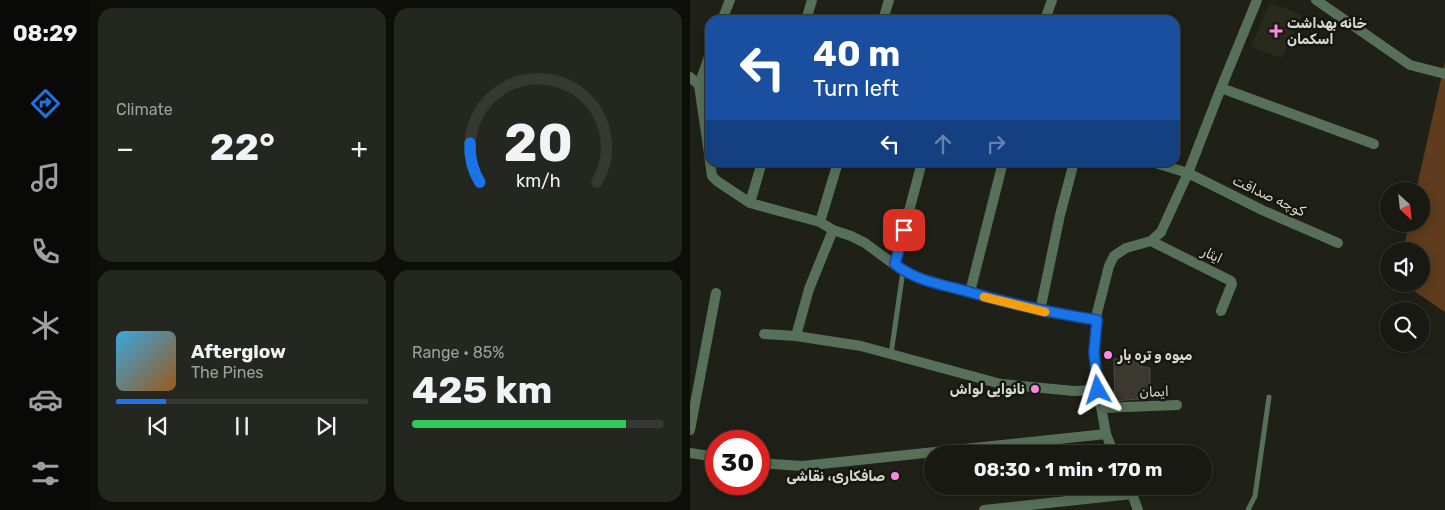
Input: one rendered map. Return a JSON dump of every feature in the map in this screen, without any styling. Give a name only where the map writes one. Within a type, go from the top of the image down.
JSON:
[{"type":"street","points":[[724,15],[730,0]]},
{"type":"street","points":[[808,15],[812,0]]},
{"type":"street","points":[[884,15],[889,0]]},
{"type":"street","points":[[1046,15],[1052,0]]},
{"type":"street","points":[[1110,445],[1106,434],[1101,408],[1094,352],[1097,320],[1109,266],[1114,256],[1126,248],[1151,241],[1161,232],[1188,173],[1257,0]]},
{"type":"street","points":[[1316,0],[1410,65],[1445,74]]},
{"type":"street","points":[[705,68],[699,85],[705,127]]},
{"type":"street","points":[[690,77],[699,85]]},
{"type":"street","points":[[1221,88],[1374,144]]},
{"type":"street","points":[[711,167],[712,176],[717,182],[750,203],[820,222],[833,230],[865,243],[899,268],[922,280],[1040,311],[1097,320]]},
{"type":"street","points":[[750,203],[761,167]]},
{"type":"street","points":[[820,222],[836,167]]},
{"type":"street","points":[[899,268],[921,167]]},
{"type":"street","points":[[970,292],[1002,167]]},
{"type":"street","points":[[1040,311],[1060,215],[1073,167]]},
{"type":"street","name":"کوچه صداقت","points":[[1168,167],[1188,173],[1262,210],[1338,243]]},
{"type":"street","points":[[796,336],[809,289],[833,230]]},
{"type":"street","name":"ایثار","points":[[1151,241],[1231,281],[1232,284],[1221,311]]},
{"type":"street","points":[[690,430],[716,293]]},
{"type":"street","points":[[764,334],[796,336],[861,346],[1001,384],[1074,391],[1098,390]]},
{"type":"street","name":"ایمان","points":[[1101,408],[1177,405]]},
{"type":"street","points":[[770,464],[802,466],[1106,434]]},
{"type":"street","points":[[690,453],[705,455]]},
{"type":"street","points":[[984,510],[1094,495]]},
{"type":"street","points":[[1132,495],[1138,510]]},
{"type":"lane","points":[[891,354],[899,268]]},
{"type":"lane","points":[[1248,510],[1255,496],[1269,396]]},
{"type":"shaded area","name":"خانه بهداشت اسکمان","points":[[1270,3],[1302,15],[1282,58],[1251,47]]},
{"type":"shaded area","points":[[1445,61],[1445,312],[1416,292],[1430,292],[1430,242],[1405,242],[1407,232],[1430,232],[1430,182],[1418,182]]},
{"type":"building","points":[[1114,359],[1137,360],[1139,366],[1150,368],[1150,398],[1115,401]]},
{"type":"slow traffic","points":[[984,297],[1045,312]]},
{"type":"place","name":"خانه بهداشت اسکمان","points":[[1276,31]]},
{"type":"place","name":"میوه و تره بار","points":[[1108,355]]},
{"type":"place","name":"نانوایی لواش","points":[[1035,389]]},
{"type":"place","name":"صافکاری، نقاشی","points":[[895,476]]},
{"type":"route","points":[[904,230],[895,264],[903,271],[922,280],[1040,311],[1097,320],[1094,352],[1098,390]]}]
